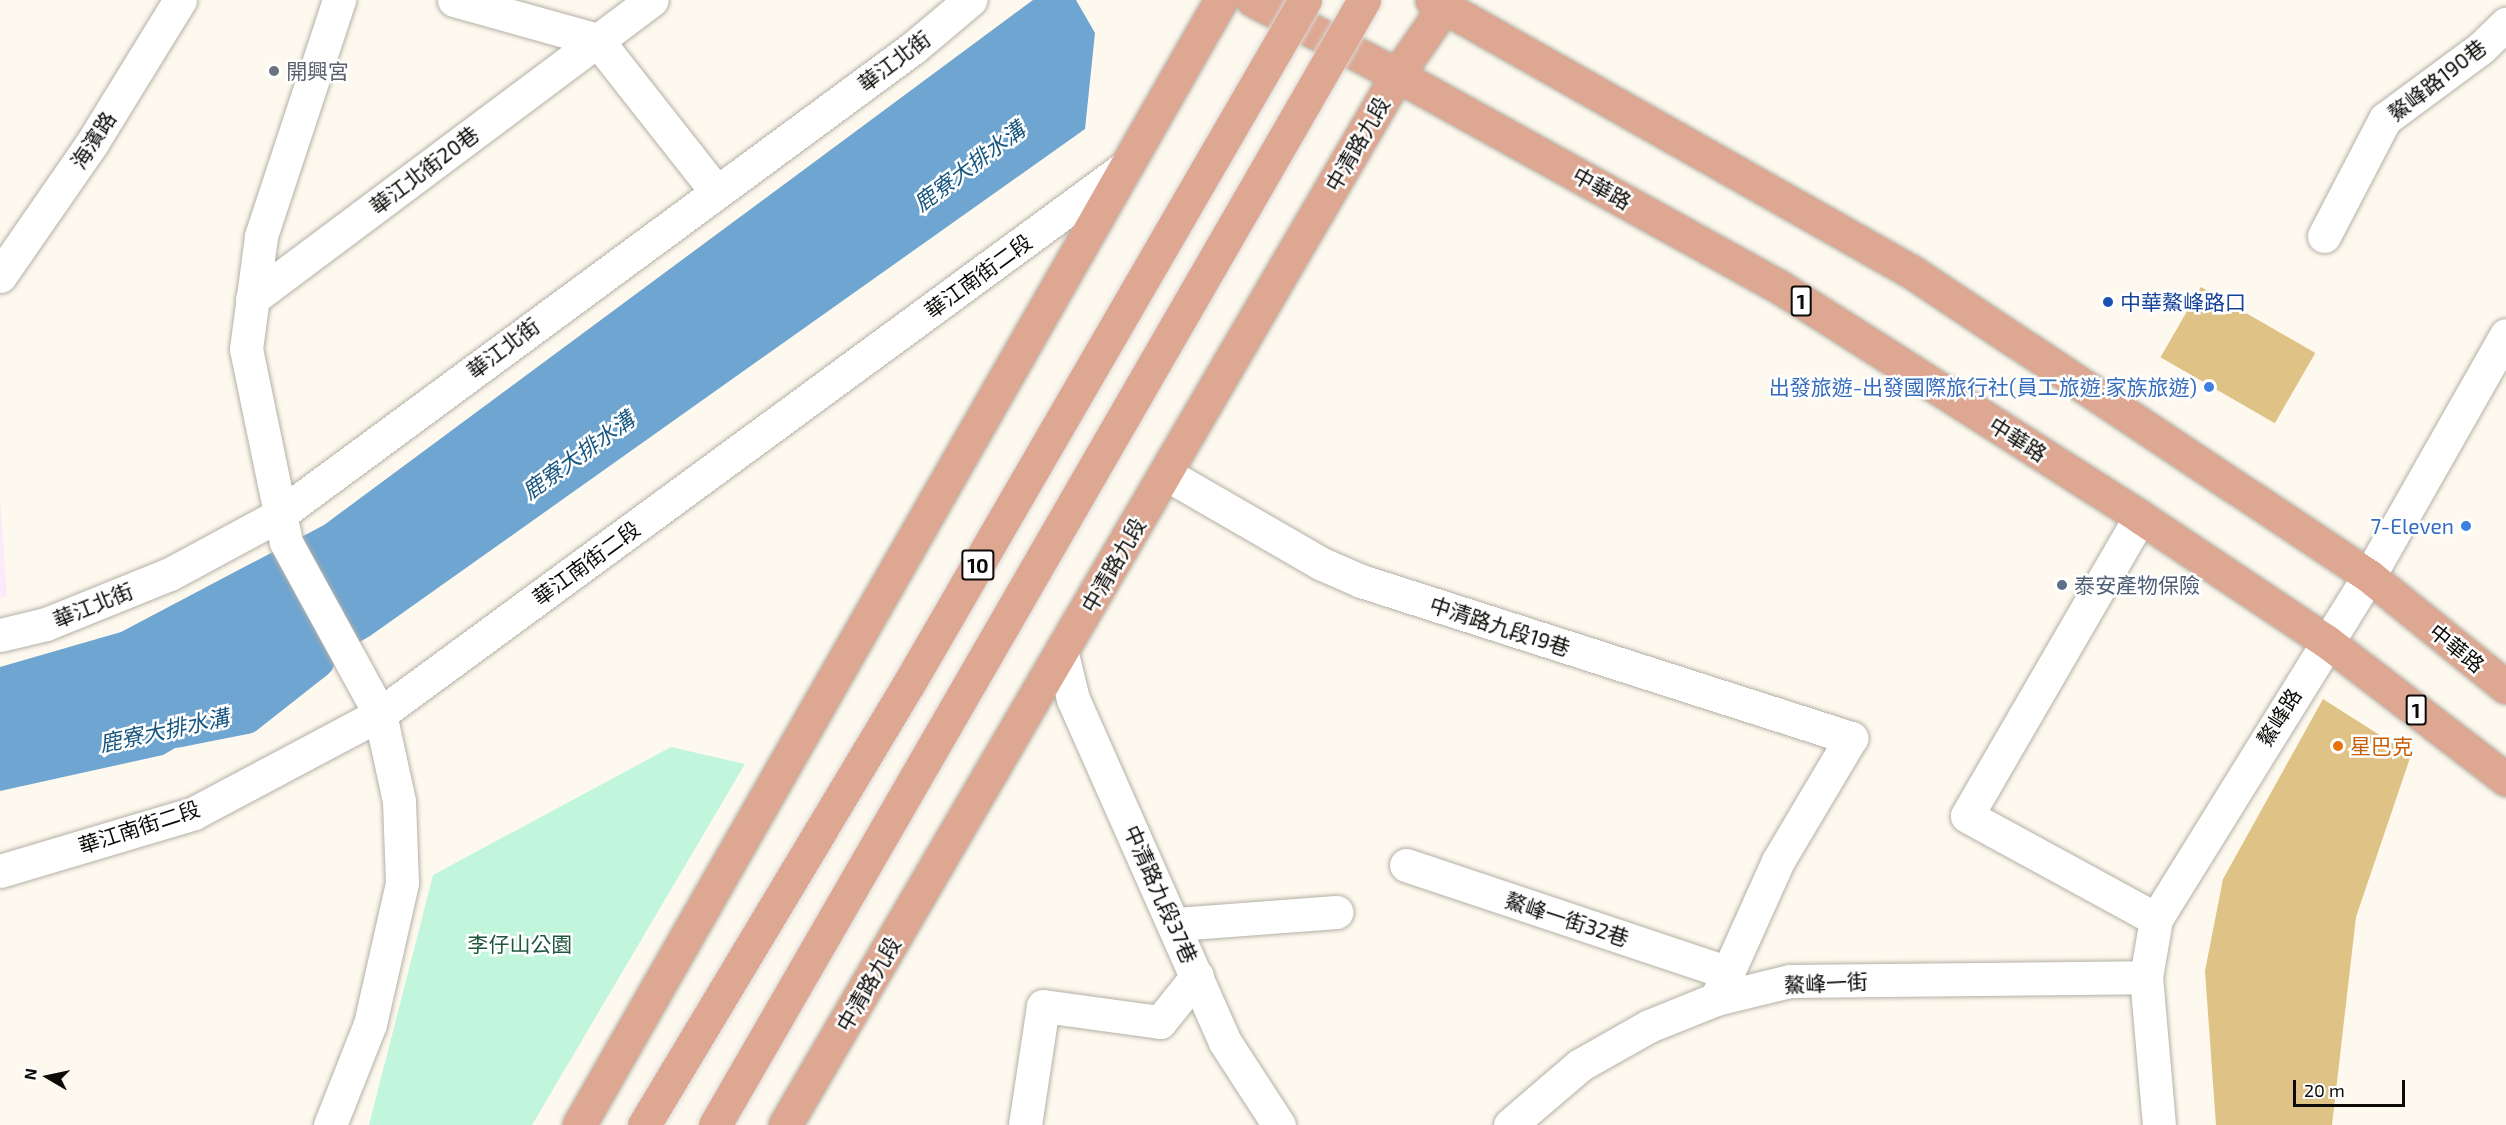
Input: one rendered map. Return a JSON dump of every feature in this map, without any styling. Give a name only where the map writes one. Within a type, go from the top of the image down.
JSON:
[{"type":"main road","points":[[579,1125],[1221,0]]},
{"type":"main road","name":"中華路","points":[[1253,0],[1397,75],[1778,286],[2140,517],[2326,641],[2506,779]]},
{"type":"main road","name":"10","points":[[644,1125],[926,654],[1305,0]]},
{"type":"main road","name":"10","points":[[715,1125],[1364,0]]},
{"type":"main road","name":"中華路","points":[[1441,2],[1912,272],[2369,576],[2506,687]]},
{"type":"main road","name":"中清路九段","points":[[785,1125],[1441,2]]},
{"type":"street","name":"海濱路","points":[[0,276],[92,143],[180,0]]},
{"type":"street","points":[[330,1125],[370,1024],[402,883],[399,801],[380,714],[282,529],[246,349],[261,236],[339,0]]},
{"type":"street","points":[[454,0],[597,40],[716,190]]},
{"type":"street","name":"華江北街20巷","points":[[252,299],[652,0]]},
{"type":"street","name":"華江北街","points":[[0,635],[46,624],[282,529],[716,190],[913,48],[970,0]]},
{"type":"street","name":"鰲峰路190巷","points":[[2324,236],[2385,119],[2506,24]]},
{"type":"street","name":"華江南街二段","points":[[0,871],[194,813],[380,714],[1124,168]]},
{"type":"street","name":"鰲峰路","points":[[2159,1125],[2146,977],[2156,919],[2326,641],[2369,576],[2506,335]]},
{"type":"street","name":"中清路九段19巷","points":[[1166,474],[1322,564],[1361,581],[1851,738],[1778,861],[1722,986]]},
{"type":"street","points":[[2140,517],[1967,816],[2156,919]]},
{"type":"street","name":"中清路九段37巷","points":[[1062,654],[1073,699],[1176,924],[1225,1042],[1278,1125]]},
{"type":"street","name":"鰲峰一街32巷","points":[[1406,865],[1722,986]]},
{"type":"street","points":[[1176,924],[1337,912]]},
{"type":"street","points":[[1025,1125],[1043,1006],[1160,1022],[1197,976]]},
{"type":"street","name":"鰲峰一街","points":[[1510,1125],[1580,1065],[1722,986],[1790,981],[2146,977]]},
{"type":"shaded area","points":[[0,497],[7,596],[0,598]]},
{"type":"green space","name":"李仔山公園","points":[[671,747],[745,764],[532,1125],[369,1125],[433,875]]},
{"type":"water","points":[[1033,0],[1076,0],[1095,33],[1085,129],[370,636],[163,755],[0,791],[0,667],[121,632],[324,525]]},
{"type":"building","points":[[2201,287],[2315,353],[2275,423],[2160,357]]},
{"type":"building","points":[[2323,699],[2411,755],[2356,917],[2332,1125],[2216,1125],[2205,971],[2223,879]]},
{"type":"waterway","name":"鹿寮大排水溝","points":[[175,728],[245,714],[315,659]]},
{"type":"place","name":"開興宮","points":[[274,71]]},
{"type":"place","name":"中華鰲峰路口","points":[[2108,302]]},
{"type":"place","name":"出發旅遊-出發國際旅行社(員工旅遊.家族旅遊)","points":[[2209,387]]},
{"type":"place","name":"7-Eleven","points":[[2466,526]]},
{"type":"place","name":"泰安產物保險","points":[[2062,585]]},
{"type":"place","name":"星巴克","points":[[2338,746]]}]
